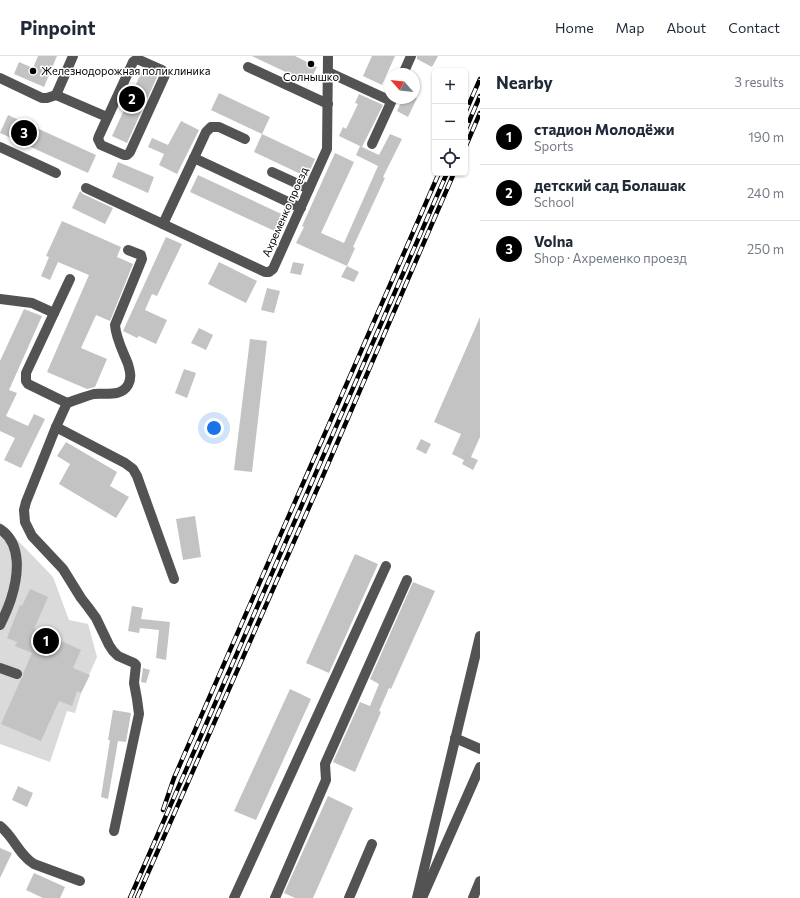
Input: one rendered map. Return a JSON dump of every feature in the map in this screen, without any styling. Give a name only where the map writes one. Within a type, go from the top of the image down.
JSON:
[{"type":"street","points":[[56,95],[73,56]]},
{"type":"street","name":"Ахременко проезд","points":[[86,188],[265,272],[270,272],[273,269],[327,149],[328,56]]},
{"type":"street","points":[[406,68],[412,56]]},
{"type":"street","points":[[135,60],[139,60],[165,73],[130,152],[127,155],[122,155],[99,142],[98,136],[107,117],[135,60]]},
{"type":"street","points":[[248,67],[328,104]]},
{"type":"street","points":[[328,72],[384,96]]},
{"type":"street","points":[[0,78],[42,98],[56,95],[107,117]]},
{"type":"street","points":[[372,144],[390,104]]},
{"type":"street","points":[[163,224],[206,132],[211,126],[219,127],[245,139]]},
{"type":"street","points":[[0,147],[56,173]]},
{"type":"street","points":[[194,158],[301,208]]},
{"type":"street","points":[[272,172],[309,189]]},
{"type":"street","points":[[70,279],[26,373],[26,381],[32,386],[67,403],[93,395],[110,394],[122,391],[130,382],[130,369],[116,334],[115,326],[142,259],[140,255],[128,250]]},
{"type":"street","points":[[0,299],[32,303],[54,312]]},
{"type":"street","points":[[67,403],[26,502],[24,522],[32,536],[63,569],[81,598],[96,618],[113,651],[118,656],[134,663],[136,667],[134,683],[139,714],[114,830]]},
{"type":"street","points":[[56,428],[125,463],[133,469],[137,476],[174,578]]},
{"type":"street","points":[[0,529],[10,539],[15,551],[17,567],[16,579],[10,600],[0,625]]},
{"type":"street","points":[[234,898],[386,566]]},
{"type":"street","points":[[275,898],[326,780],[325,764],[407,580]]},
{"type":"street","points":[[417,898],[480,636]]},
{"type":"street","points":[[0,668],[17,674]]},
{"type":"street","points":[[455,738],[480,749]]},
{"type":"street","points":[[422,898],[480,767]]},
{"type":"street","points":[[0,826],[28,860],[34,864],[80,881]]},
{"type":"street","points":[[349,898],[372,844]]},
{"type":"street","points":[[473,898],[480,881]]},
{"type":"shaded area","points":[[0,522],[53,577],[69,620],[88,624],[97,657],[81,693],[75,713],[67,711],[50,762],[0,744]]},
{"type":"building","name":"Железнодорожная поликлиника","points":[[38,56],[57,56],[44,87],[14,74],[19,62],[33,68]]},
{"type":"building","points":[[252,56],[295,56],[317,67],[309,83]]},
{"type":"building","points":[[372,56],[395,56],[390,68],[384,68],[384,81],[382,85],[363,76]]},
{"type":"building","points":[[417,56],[438,56],[432,67],[417,59]]},
{"type":"building","points":[[143,69],[158,75],[127,143],[112,136]]},
{"type":"building","points":[[219,93],[270,117],[262,134],[211,110]]},
{"type":"building","points":[[359,94],[383,105],[362,147],[339,136],[343,127],[346,129],[358,104],[355,103]]},
{"type":"building","points":[[400,104],[414,104],[408,117],[397,111]]},
{"type":"building","points":[[8,115],[96,155],[88,173],[0,133]]},
{"type":"building","points":[[181,121],[199,130],[177,174],[159,165],[164,154],[148,147],[152,138],[168,145]]},
{"type":"building","points":[[262,134],[315,159],[307,177],[254,152]]},
{"type":"building","points":[[390,134],[402,139],[383,177],[385,178],[353,247],[355,248],[347,266],[296,243],[304,227],[302,226],[335,153],[354,162],[321,233],[344,243],[378,166],[356,155],[360,146],[379,155]]},
{"type":"building","points":[[118,162],[154,177],[148,193],[112,177]]},
{"type":"building","points":[[198,175],[288,217],[281,234],[190,192]]},
{"type":"building","points":[[80,191],[83,194],[113,208],[105,224],[72,208]]},
{"type":"building","points":[[62,221],[121,247],[117,257],[133,264],[110,321],[96,315],[81,348],[107,359],[95,387],[87,389],[47,372],[89,275],[58,262],[50,280],[41,276],[49,257],[46,256]]},
{"type":"building","points":[[166,237],[182,244],[157,296],[152,294],[145,310],[167,320],[156,344],[139,336],[137,338],[123,331]]},
{"type":"building","points":[[219,262],[257,281],[246,303],[208,284]]},
{"type":"building","points":[[293,262],[304,264],[301,275],[290,273]]},
{"type":"building","points":[[347,266],[359,272],[354,282],[341,277]]},
{"type":"building","points":[[267,288],[280,291],[274,313],[261,310]]},
{"type":"building","points":[[24,309],[42,316],[9,390],[17,393],[6,416],[28,426],[34,414],[45,419],[21,468],[4,460],[15,438],[0,431],[0,361]]},
{"type":"building","points":[[480,317],[480,437],[471,457],[478,460],[473,470],[462,464],[464,460],[452,454],[461,434],[434,422]]},
{"type":"building","points":[[199,328],[213,335],[206,350],[191,343]]},
{"type":"building","points":[[250,339],[267,341],[252,472],[234,470]]},
{"type":"building","points":[[184,369],[196,373],[187,398],[175,393]]},
{"type":"building","points":[[421,439],[431,444],[426,454],[416,449]]},
{"type":"building","points":[[66,442],[117,472],[110,486],[129,497],[116,518],[59,484],[70,464],[57,456]]},
{"type":"building","points":[[195,516],[201,557],[183,560],[176,519]]},
{"type":"building","points":[[355,554],[378,564],[329,673],[306,663]]},
{"type":"building","points":[[413,582],[435,591],[391,689],[389,688],[379,711],[381,712],[355,772],[333,762],[360,702],[370,706],[379,684],[370,679]]},
{"type":"building","points":[[30,589],[48,597],[34,629],[81,650],[73,668],[90,675],[81,693],[77,691],[72,706],[59,701],[41,741],[1,724],[23,677],[32,653],[15,646],[17,642],[7,638],[20,605],[22,606]]},
{"type":"building","points":[[132,606],[143,608],[141,619],[170,622],[166,660],[156,658],[159,630],[140,628],[139,633],[128,631]]},
{"type":"building","points":[[143,668],[150,670],[146,683],[141,682]]},
{"type":"building","points":[[290,689],[311,699],[256,820],[234,811]]},
{"type":"building","points":[[113,710],[131,713],[126,742],[118,741],[108,799],[101,797]]},
{"type":"building","points":[[18,786],[33,793],[27,807],[12,800]]},
{"type":"building","points":[[328,796],[353,808],[313,898],[295,898],[284,893]]},
{"type":"building","points":[[0,848],[12,853],[0,878]]},
{"type":"building","points":[[34,873],[65,887],[60,898],[43,898],[26,890]]},
{"type":"railway","points":[[468,106],[480,79]]},
{"type":"railway","points":[[468,124],[480,96]]},
{"type":"railway","points":[[468,141],[480,113]]},
{"type":"railway","points":[[163,810],[174,778],[438,176]]},
{"type":"railway","points":[[130,898],[446,176]]},
{"type":"railway","points":[[137,898],[322,478],[453,176]]},
{"type":"place","name":"Солнышко","points":[[311,64]]},
{"type":"place","name":"Железнодорожная поликлиника","points":[[33,71]]},
{"type":"place","name":"детский сад Болашак","points":[[132,99]]},
{"type":"place","name":"Volna","points":[[24,133]]},
{"type":"place","name":"стадион Молодёжи","points":[[46,641]]}]
